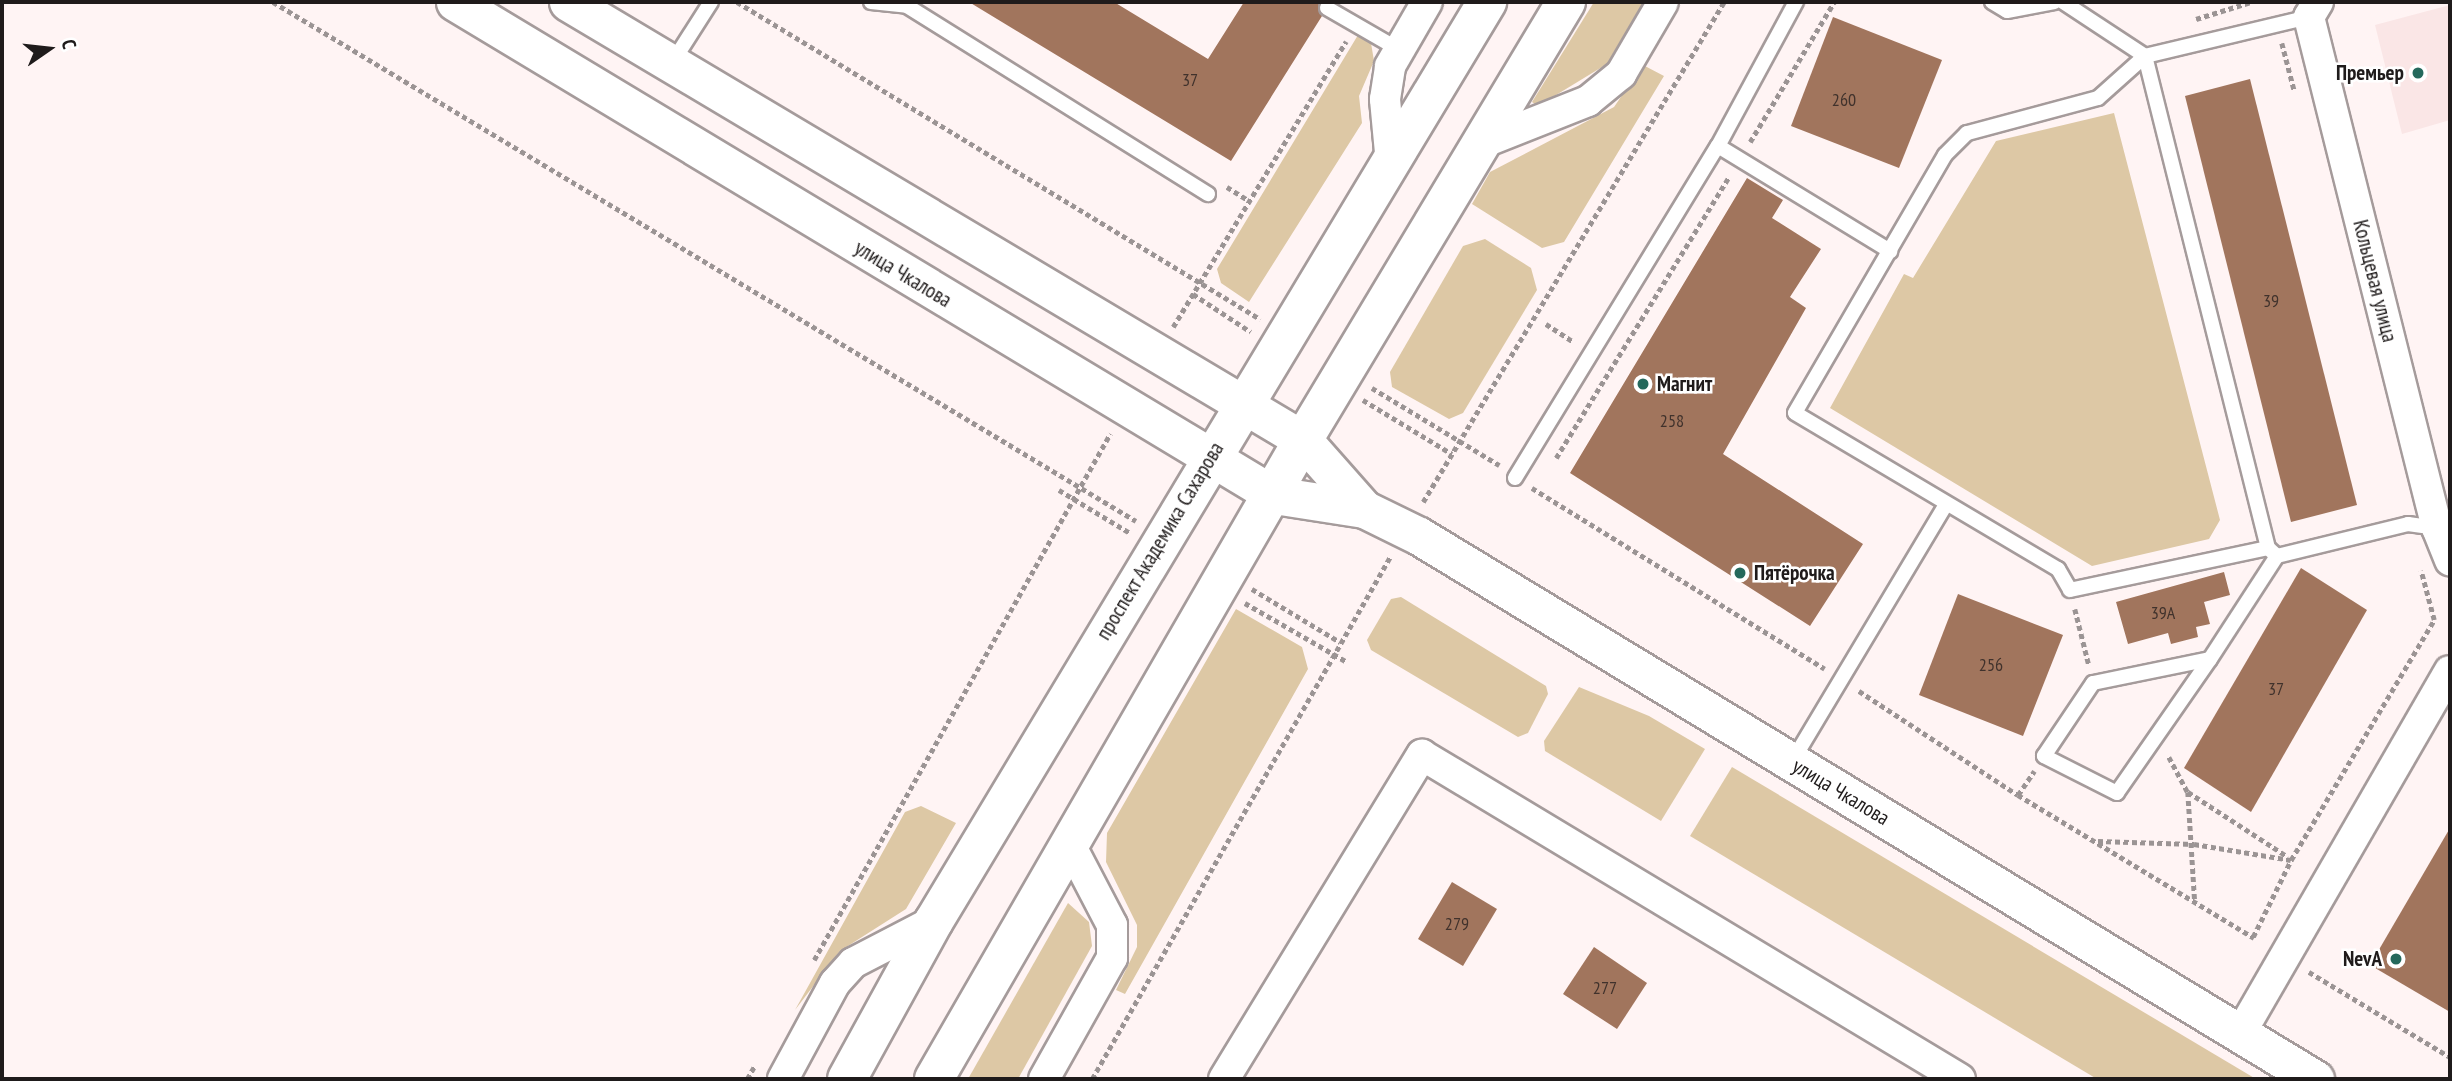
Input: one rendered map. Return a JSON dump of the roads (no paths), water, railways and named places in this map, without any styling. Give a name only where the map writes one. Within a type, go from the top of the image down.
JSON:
[{"type":"main road","name":"проспект Академика Сахарова","points":[[847,1079],[934,921],[1209,457],[1286,336],[1487,2]]},
{"type":"main road","points":[[934,1079],[1068,841],[1303,440],[1566,2]]},
{"type":"street","name":"улица Чкалова","points":[[455,2],[1273,495],[1364,509],[1419,536],[2315,1079]]},
{"type":"street","name":"улица Чкалова","points":[[568,2],[1156,354],[1245,403],[1303,440],[1364,509]]},
{"type":"street","points":[[1391,163],[1385,99],[1398,49],[1427,2]]},
{"type":"street","points":[[1482,143],[1588,101],[1621,74],[1663,2]]},
{"type":"street","name":"Кольцевая улица","points":[[2314,10],[2437,528],[2450,560]]},
{"type":"street","points":[[2240,1034],[2450,671]]},
{"type":"street","points":[[1224,1079],[1422,755],[1960,1079]]},
{"type":"street","points":[[1044,1079],[1112,958],[1112,925],[1068,841]]},
{"type":"street","points":[[782,1079],[835,983],[853,963],[934,921]]},
{"type":"lane","points":[[672,64],[711,2]]},
{"type":"lane","points":[[871,2],[907,6],[1208,194]]},
{"type":"lane","points":[[1516,478],[1718,146],[1796,2]]},
{"type":"lane","points":[[1992,2],[2007,11],[2054,2]]},
{"type":"lane","points":[[2063,2],[2145,56],[2273,552],[2210,659],[2117,793],[2044,756],[2094,683],[2210,659]]},
{"type":"lane","points":[[1327,8],[1398,49]]},
{"type":"lane","points":[[2314,10],[2145,56],[2098,98],[1967,133],[1945,155],[1796,413],[1945,506],[2059,569],[2070,590],[2408,524],[2437,528]]},
{"type":"lane","points":[[1718,146],[1890,251]]},
{"type":"lane","points":[[1792,762],[1945,506]]},
{"type":"place","name":"Премьер","points":[[2418,73]]},
{"type":"place","name":"Магнит","points":[[1643,384]]},
{"type":"place","name":"Пятёрочка","points":[[1740,573]]},
{"type":"place","name":"NevA","points":[[2396,959]]}]
